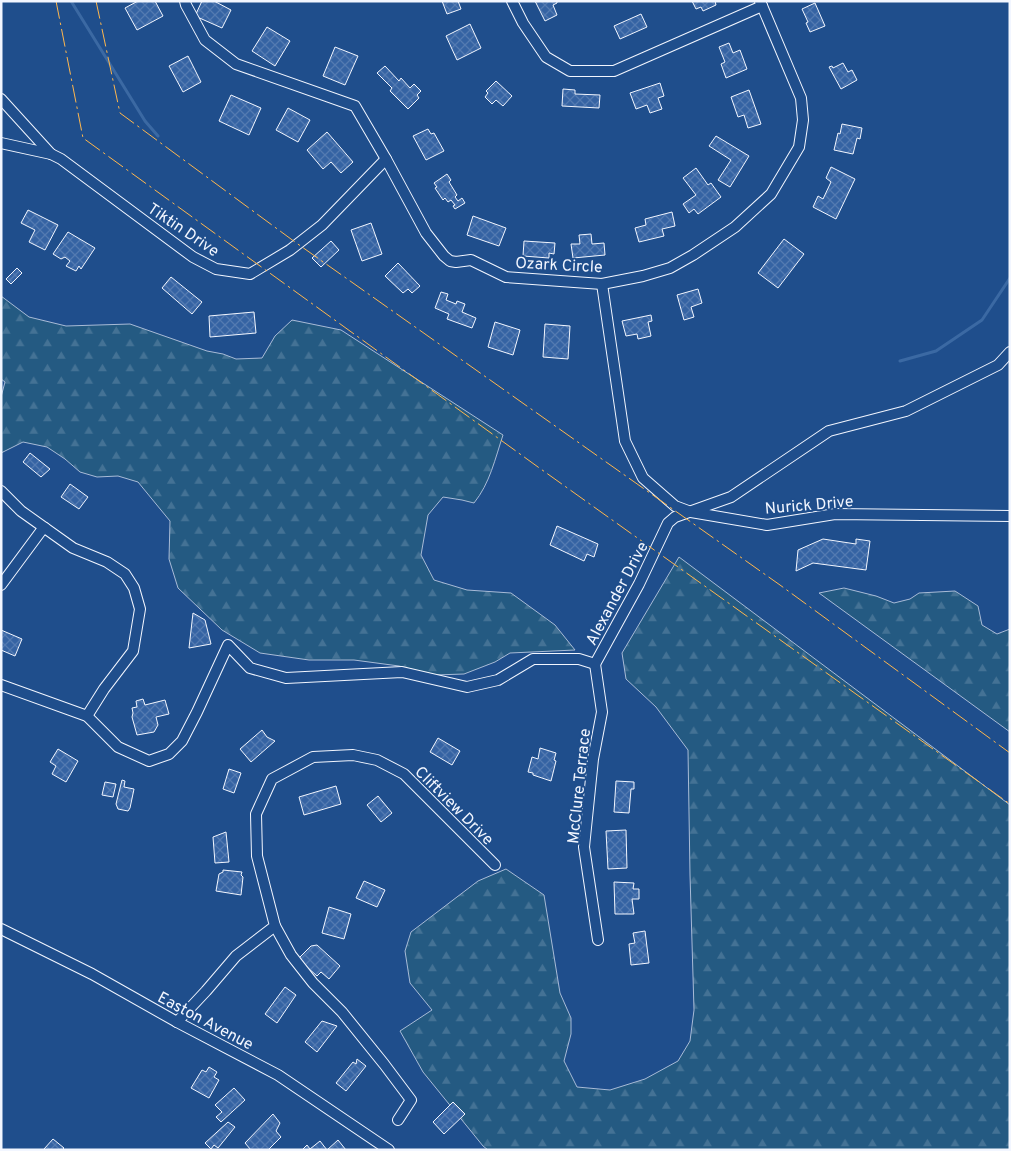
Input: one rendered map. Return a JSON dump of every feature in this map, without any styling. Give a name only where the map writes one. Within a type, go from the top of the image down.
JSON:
[{"type":"street","name":"Ozark Circle","points":[[185,1],[205,40],[236,64],[355,106],[426,233],[450,261],[472,260],[506,277],[602,284],[643,276],[670,268],[694,255],[735,227],[772,194],[799,147],[803,120],[802,98],[761,4],[614,70],[570,70],[546,57],[523,23],[512,1]]},
{"type":"street","points":[[1,99],[51,154]]},
{"type":"street","name":"Tiktin Drive","points":[[1,143],[61,158],[193,257],[216,269],[250,274],[290,250],[322,225],[386,159]]},
{"type":"street","name":"Nurick Drive","points":[[602,284],[625,441],[643,478],[675,506],[691,512],[767,525],[835,514],[1010,516]]},
{"type":"street","name":"Alexander Drive","points":[[87,716],[118,747],[149,762],[169,754],[182,741],[228,645],[250,668],[286,678],[402,672],[467,687],[498,680],[533,659],[579,660],[596,664],[639,584],[668,524],[675,517],[731,498],[829,431],[906,411],[998,365],[1010,352]]},
{"type":"street","points":[[1,490],[20,510],[73,548],[107,562],[125,574],[134,588],[140,609],[133,651],[104,689],[87,716],[1,685]]},
{"type":"street","points":[[1,585],[45,528]]},
{"type":"street","name":"McClure Terrace","points":[[596,664],[602,712],[593,759],[584,847],[598,940]]},
{"type":"street","name":"Cliftview Drive","points":[[398,1120],[411,1100],[342,1012],[313,983],[291,955],[275,926],[257,856],[256,814],[272,778],[313,757],[353,755],[377,760],[404,774],[495,865]]},
{"type":"street","points":[[177,1022],[206,992],[236,956],[275,926]]},
{"type":"street","name":"Easton Avenue","points":[[1,929],[92,974],[177,1022],[278,1075],[389,1150]]},
{"type":"green space","points":[[1,296],[29,317],[66,326],[130,324],[236,359],[262,358],[275,336],[292,320],[341,330],[503,435],[488,479],[474,503],[443,497],[428,515],[421,555],[434,580],[467,590],[511,593],[555,625],[575,650],[510,653],[495,662],[464,674],[434,675],[399,666],[354,660],[309,660],[260,653],[222,630],[178,588],[169,559],[170,521],[138,482],[118,476],[97,477],[80,472],[47,447],[23,442],[1,453],[1,397],[5,382],[1,379]]},
{"type":"green space","points":[[679,557],[1010,805],[1010,1150],[488,1150],[423,1072],[400,1031],[432,1010],[410,983],[405,951],[411,932],[478,881],[506,869],[544,895],[560,993],[571,1018],[571,1034],[564,1061],[577,1087],[610,1090],[645,1079],[678,1061],[690,1041],[694,1010],[688,750],[656,707],[626,679],[622,653]]},
{"type":"green space","points":[[844,588],[876,596],[894,603],[910,599],[919,593],[955,591],[978,606],[982,625],[997,634],[1010,629],[1010,732],[819,593]]},
{"type":"building","points":[[138,1],[155,1],[163,16],[137,30],[125,8]]},
{"type":"building","points":[[202,1],[214,1],[231,10],[222,28],[195,16]]},
{"type":"building","points":[[442,1],[458,1],[461,9],[447,14]]},
{"type":"building","points":[[535,1],[557,1],[553,5],[557,15],[545,21]]},
{"type":"building","points":[[692,1],[715,1],[716,5],[703,11],[701,7],[696,9]]},
{"type":"building","points":[[815,3],[825,26],[810,32],[802,9]]},
{"type":"building","points":[[641,14],[647,27],[620,39],[614,26]]},
{"type":"building","points":[[470,24],[481,48],[457,60],[446,36]]},
{"type":"building","points":[[267,27],[290,41],[275,66],[252,51]]},
{"type":"building","points":[[729,43],[733,53],[740,50],[747,69],[726,78],[721,64],[725,62],[719,47]]},
{"type":"building","points":[[335,47],[358,56],[345,85],[323,76]]},
{"type":"building","points":[[188,56],[201,82],[183,92],[169,66]]},
{"type":"building","points":[[843,63],[848,72],[852,70],[857,80],[841,89],[829,67],[832,66],[833,68]]},
{"type":"building","points":[[385,66],[399,81],[401,78],[410,88],[414,84],[421,91],[417,95],[419,98],[408,109],[390,91],[392,88],[377,73]]},
{"type":"building","points":[[496,81],[512,96],[503,106],[496,100],[492,104],[485,97],[488,93],[486,91]]},
{"type":"building","points":[[660,83],[664,96],[658,98],[662,109],[650,113],[647,105],[636,109],[630,93]]},
{"type":"building","points":[[563,89],[575,90],[575,94],[600,95],[599,108],[562,106]]},
{"type":"building","points":[[749,90],[761,124],[748,128],[744,115],[738,117],[731,97]]},
{"type":"building","points":[[231,95],[261,108],[249,135],[219,121]]},
{"type":"building","points":[[288,108],[310,120],[298,142],[276,130]]},
{"type":"building","points":[[842,124],[862,128],[860,139],[857,138],[853,154],[834,150]]},
{"type":"building","points":[[428,129],[431,134],[434,133],[444,151],[426,160],[413,136]]},
{"type":"building","points":[[327,132],[353,162],[341,173],[331,162],[323,169],[307,150]]},
{"type":"building","points":[[716,136],[749,156],[730,187],[718,180],[731,160],[709,146]]},
{"type":"building","points":[[831,167],[855,179],[836,219],[813,207],[818,196],[823,199],[831,182],[826,178]]},
{"type":"building","points":[[696,168],[708,185],[711,183],[721,197],[698,214],[694,209],[689,213],[683,204],[696,195],[683,178]]},
{"type":"building","points":[[447,174],[451,180],[449,182],[457,195],[455,197],[458,201],[462,198],[465,203],[455,209],[453,206],[455,205],[451,200],[448,202],[445,198],[443,200],[435,188],[437,187],[434,183]]},
{"type":"building","points":[[28,210],[58,225],[45,250],[29,242],[35,230],[21,223]]},
{"type":"building","points":[[672,212],[675,226],[662,229],[664,236],[639,242],[635,228],[646,225],[645,219]]},
{"type":"building","points":[[473,216],[506,228],[499,246],[467,235]]},
{"type":"building","points":[[371,223],[382,254],[362,261],[351,230]]},
{"type":"building","points":[[68,232],[95,248],[81,269],[79,266],[76,271],[66,266],[70,261],[65,257],[61,259],[53,254]]},
{"type":"building","points":[[591,234],[592,244],[604,243],[605,255],[573,258],[571,244],[580,244],[579,235]]},
{"type":"building","points":[[784,239],[804,254],[778,288],[758,273]]},
{"type":"building","points":[[331,241],[339,250],[321,267],[312,258]]},
{"type":"building","points":[[524,241],[555,243],[554,254],[549,253],[549,258],[523,256]]},
{"type":"building","points":[[398,263],[420,286],[412,293],[408,289],[403,293],[385,276]]},
{"type":"building","points":[[17,268],[22,273],[11,284],[6,279]]},
{"type":"building","points":[[171,277],[202,302],[192,314],[162,288]]},
{"type":"building","points":[[698,289],[702,303],[691,307],[694,317],[684,320],[677,295]]},
{"type":"building","points":[[441,292],[448,294],[446,300],[456,304],[457,301],[465,304],[462,312],[476,318],[472,328],[447,319],[449,314],[435,308]]},
{"type":"building","points":[[254,312],[256,333],[210,337],[209,316]]},
{"type":"building","points":[[651,315],[652,321],[648,322],[651,336],[638,339],[637,334],[626,336],[622,321]]},
{"type":"building","points":[[495,322],[520,330],[513,355],[488,347]]},
{"type":"building","points":[[545,324],[570,326],[568,359],[543,357]]},
{"type":"building","points":[[30,453],[50,469],[41,477],[23,462]]},
{"type":"building","points":[[70,484],[88,497],[79,509],[61,497]]},
{"type":"building","points":[[557,526],[598,544],[594,557],[587,554],[584,561],[550,545]]},
{"type":"building","points":[[823,539],[856,544],[856,539],[870,541],[866,570],[813,563],[796,571],[798,550]]},
{"type":"building","points":[[193,613],[205,620],[211,644],[189,648]]},
{"type":"building","points":[[1,630],[22,639],[15,656],[1,650]]},
{"type":"building","points":[[143,699],[145,705],[165,700],[169,714],[156,717],[158,725],[154,732],[137,735],[132,717],[132,708],[137,707],[136,701]]},
{"type":"building","points":[[262,730],[267,737],[275,741],[251,762],[240,749]]},
{"type":"building","points":[[438,738],[460,751],[452,765],[430,752]]},
{"type":"building","points":[[540,748],[556,753],[551,781],[528,772],[532,757],[538,759]]},
{"type":"building","points":[[58,749],[78,761],[66,782],[52,774],[56,766],[50,762]]},
{"type":"building","points":[[229,769],[241,773],[234,793],[223,789]]},
{"type":"building","points":[[122,780],[125,781],[124,787],[134,789],[128,811],[118,809],[116,804]]},
{"type":"building","points":[[616,781],[634,782],[634,789],[631,789],[629,813],[614,812]]},
{"type":"building","points":[[105,782],[116,784],[113,797],[102,795]]},
{"type":"building","points":[[336,786],[341,804],[304,815],[299,797]]},
{"type":"building","points":[[378,796],[392,813],[381,822],[367,805]]},
{"type":"building","points":[[626,830],[627,868],[608,869],[606,831]]},
{"type":"building","points":[[226,832],[229,862],[215,863],[213,837]]},
{"type":"building","points":[[223,870],[242,872],[241,895],[216,891],[219,874]]},
{"type":"building","points":[[364,881],[385,890],[377,907],[356,898]]},
{"type":"building","points":[[614,882],[634,883],[633,889],[639,889],[639,899],[632,899],[634,914],[615,914]]},
{"type":"building","points":[[329,907],[351,914],[344,939],[322,933]]},
{"type":"building","points":[[645,931],[649,963],[631,965],[629,944],[635,943],[633,933]]},
{"type":"building","points":[[317,945],[340,966],[329,979],[321,972],[317,976],[298,959],[311,946]]},
{"type":"building","points":[[285,987],[296,995],[277,1023],[265,1014]]},
{"type":"building","points":[[322,1021],[337,1026],[317,1052],[305,1042]]},
{"type":"building","points":[[357,1059],[366,1066],[346,1091],[336,1083],[353,1062],[356,1064]]},
{"type":"building","points":[[209,1067],[217,1072],[214,1077],[219,1080],[209,1098],[191,1088],[202,1070],[206,1072]]},
{"type":"building","points":[[234,1088],[245,1100],[221,1122],[216,1117],[222,1112],[215,1105]]},
{"type":"building","points":[[453,1102],[465,1114],[444,1134],[433,1122]]},
{"type":"building","points":[[273,1114],[280,1123],[276,1131],[281,1137],[268,1150],[251,1150],[245,1143]]},
{"type":"building","points":[[228,1122],[235,1127],[218,1148],[214,1145],[211,1149],[205,1143]]},
{"type":"building","points":[[53,1139],[64,1148],[62,1150],[44,1149]]},
{"type":"building","points":[[338,1140],[346,1150],[327,1150]]},
{"type":"building","points":[[320,1141],[327,1150],[302,1150],[307,1145],[310,1149]]},
{"type":"waterway","points":[[71,1],[145,121],[158,136]]},
{"type":"waterway","points":[[900,361],[936,351],[982,320],[1010,278]]},
{"type":"power","points":[[56,1],[83,138],[538,467],[1010,804]]},
{"type":"power","points":[[96,1],[120,113],[295,242],[780,585],[1010,753]]}]
